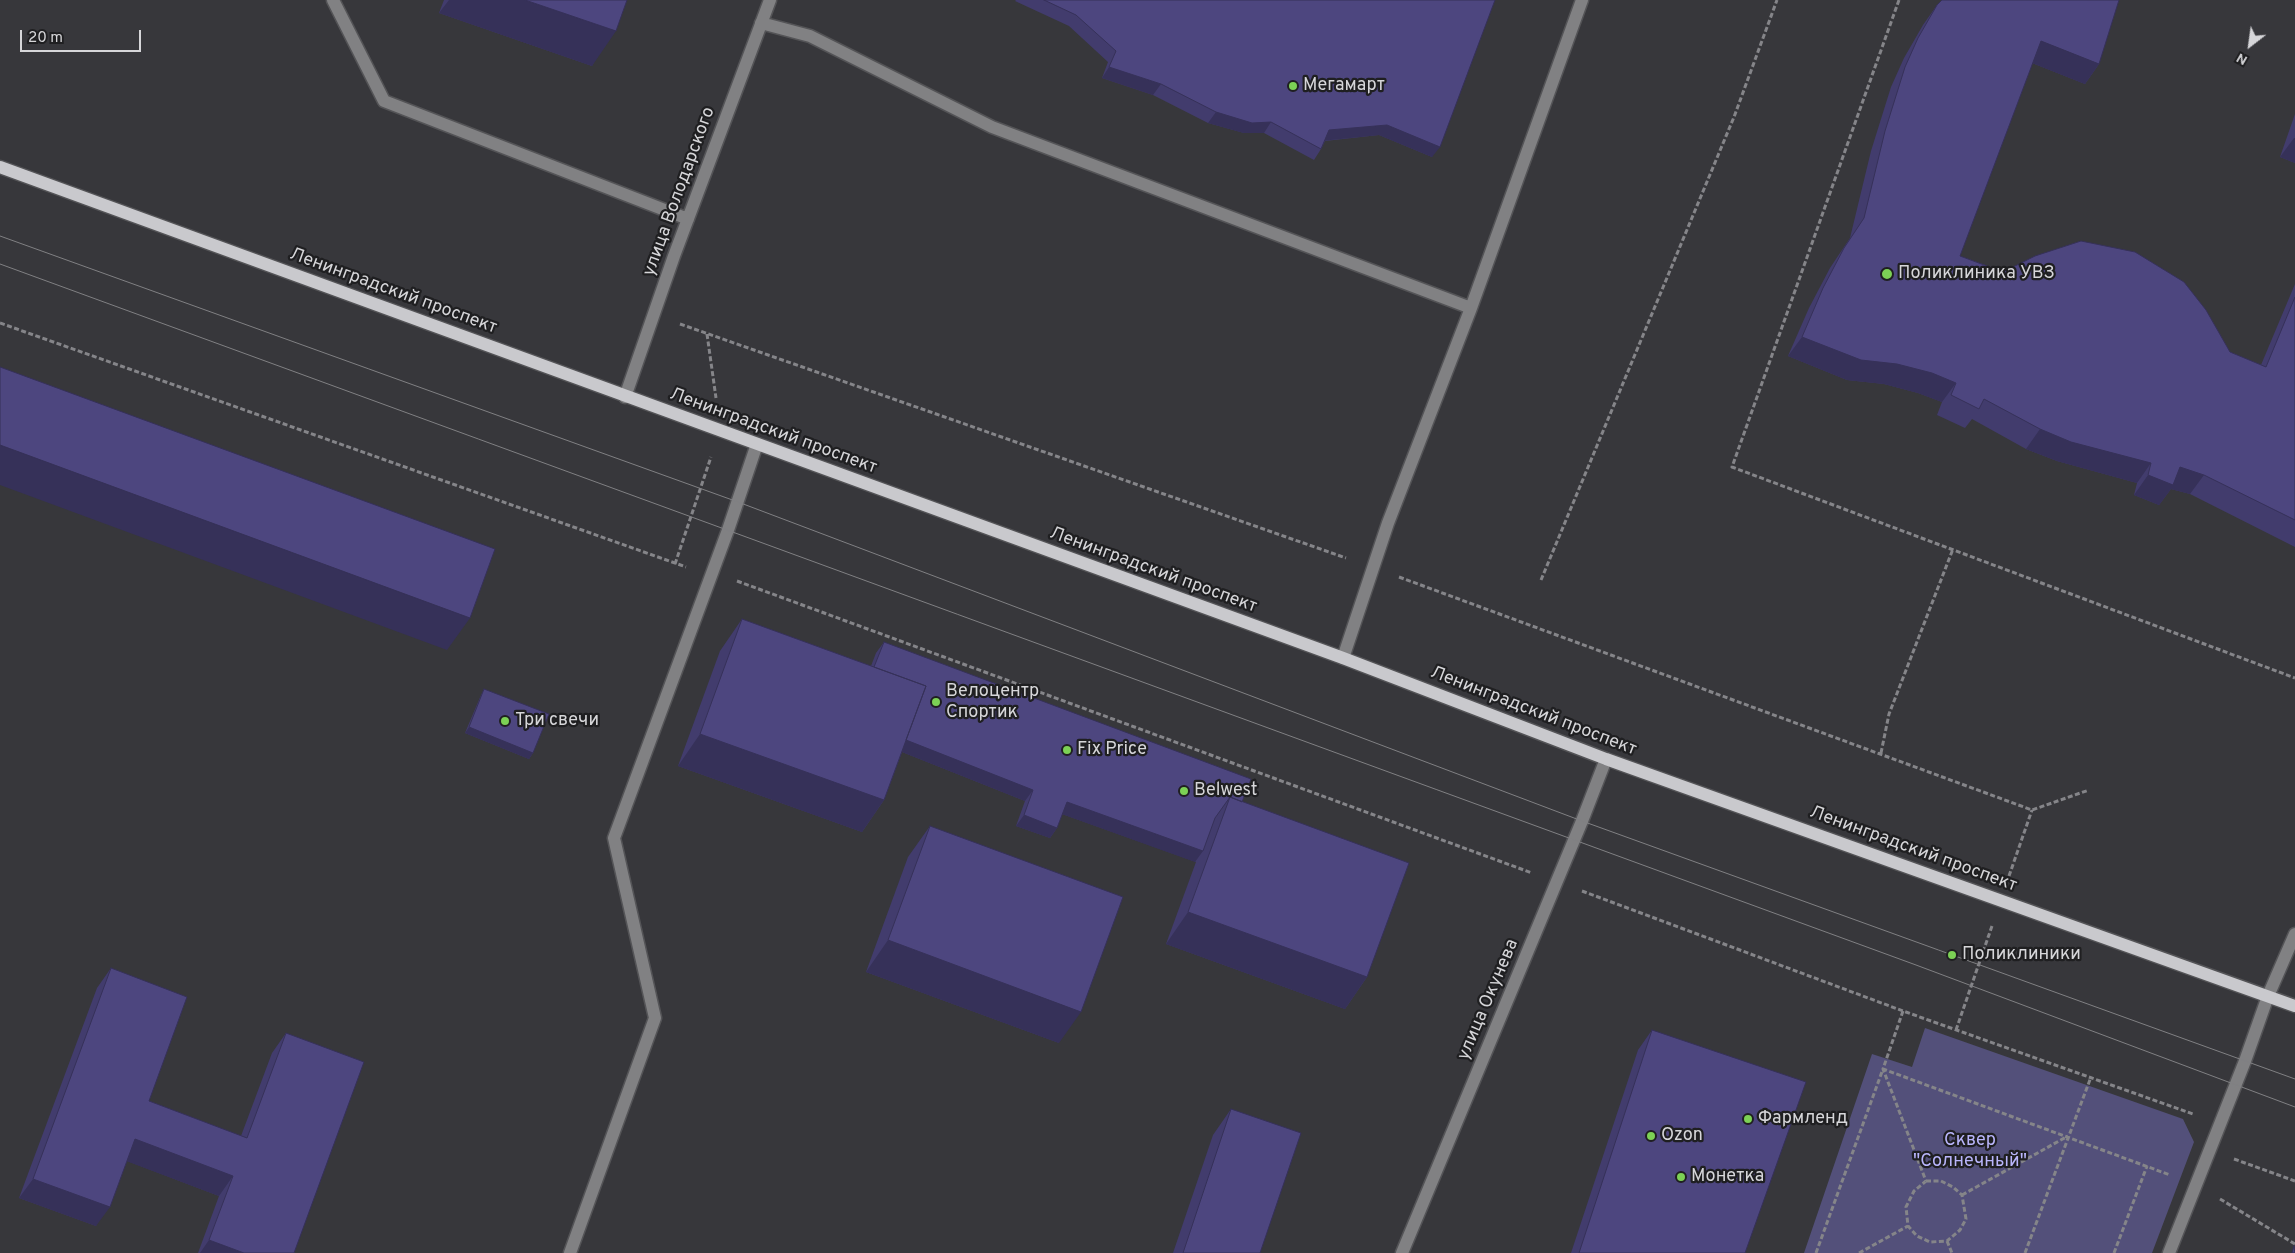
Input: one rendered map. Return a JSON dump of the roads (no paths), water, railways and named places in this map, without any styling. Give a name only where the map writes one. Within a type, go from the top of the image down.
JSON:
[{"type":"main road","name":"Ленинградский проспект","points":[[0,167],[1343,658],[1606,759],[2295,1006]]},
{"type":"street","points":[[334,0],[384,101],[688,219]]},
{"type":"street","name":"улица Володарского","points":[[625,396],[688,219],[770,0]]},
{"type":"street","points":[[1343,658],[1388,523],[1471,308],[1582,0]]},
{"type":"street","points":[[761,23],[810,36],[992,127],[1471,308]]},
{"type":"street","points":[[570,1253],[655,1018],[614,838],[757,444]]},
{"type":"street","name":"улица Окунева","points":[[1402,1253],[1557,882],[1606,759]]},
{"type":"street","points":[[2169,1253],[2268,996],[2295,934]]},
{"type":"tram line","points":[[0,236],[738,502],[1582,821],[2295,1079]]},
{"type":"tram line","points":[[0,264],[1916,965],[2295,1107]]},
{"type":"place","name":"Мегамарт","points":[[1293,86]]},
{"type":"place","name":"Поликлиника УВЗ","points":[[1887,274]]},
{"type":"place","name":"Велоцентр Спортик","points":[[936,702]]},
{"type":"place","name":"Три свечи","points":[[505,721]]},
{"type":"place","name":"Fix Price","points":[[1067,750]]},
{"type":"place","name":"Belwest","points":[[1184,791]]},
{"type":"place","name":"Поликлиники","points":[[1952,955]]},
{"type":"place","name":"Фармленд","points":[[1748,1119]]},
{"type":"place","name":"Ozon","points":[[1651,1136]]},
{"type":"place","name":"Монетка","points":[[1681,1177]]},
{"type":"park label","name":"Сквер \"Солнечный\"","points":[[1970,1151]]}]
